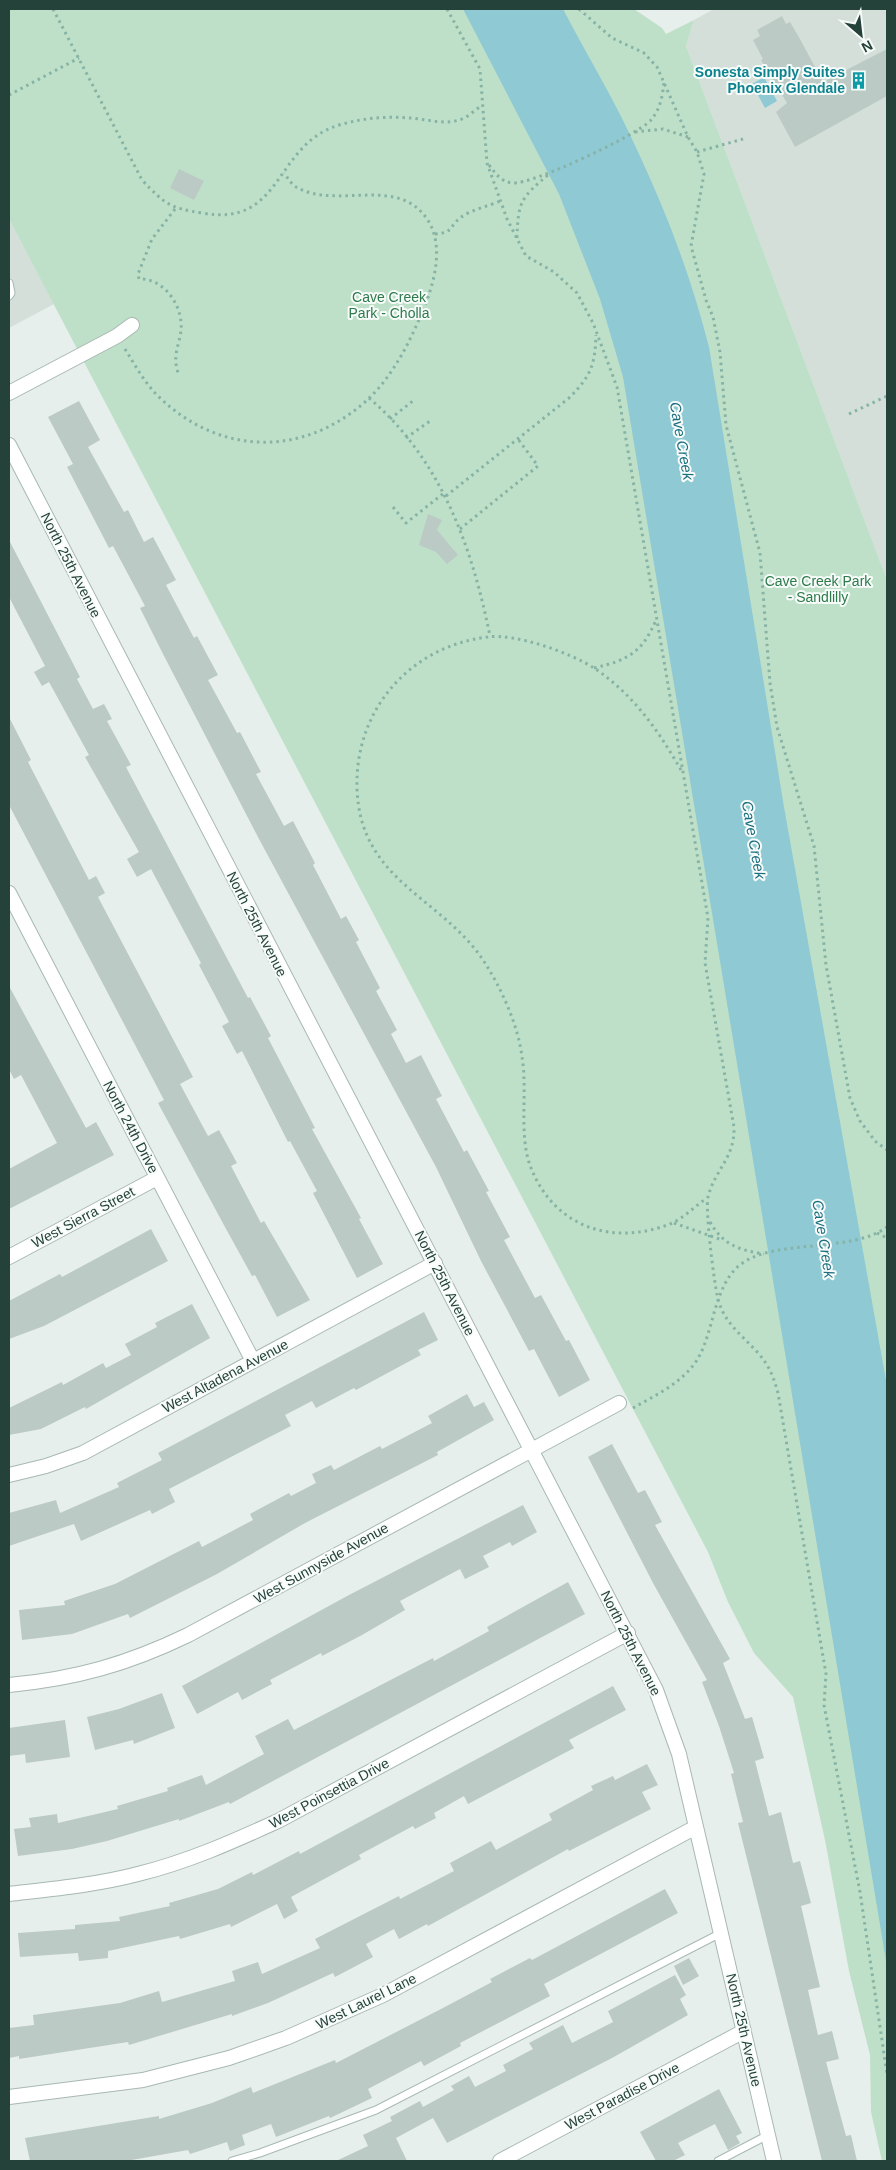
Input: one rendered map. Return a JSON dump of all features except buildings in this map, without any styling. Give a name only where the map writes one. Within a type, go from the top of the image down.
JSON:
[{"type":"street","points":[[9,393],[117,336],[132,325]]},
{"type":"street","name":"North 25th Avenue","points":[[9,445],[628,1633],[671,1726],[680,1754],[774,2161]]},
{"type":"street","name":"North 24th Drive","points":[[9,892],[253,1361]]},
{"type":"street","name":"West Sierra Street","points":[[9,1257],[157,1178]]},
{"type":"street","name":"West Altadena Avenue","points":[[9,1475],[46,1466],[83,1453],[435,1263]]},
{"type":"street","name":"West Sunnyside Avenue","points":[[9,1685],[53,1681],[106,1669],[149,1654],[188,1635],[619,1403]]},
{"type":"street","name":"West Poinsettia Drive","points":[[9,1894],[90,1884],[137,1874],[193,1858],[234,1841],[278,1821],[628,1633]]},
{"type":"street","name":"West Laurel Lane","points":[[9,2097],[144,2080],[229,2058],[286,2038],[383,1994],[696,1827]]},
{"type":"street","name":"West Paradise Drive","points":[[500,2161],[744,2031]]},
{"type":"lane","points":[[9,283],[11,293],[9,296]]},
{"type":"lane","points":[[232,2161],[260,2154],[376,2110],[721,1933]]},
{"type":"lane","points":[[718,2161],[768,2135]]},
{"type":"path","points":[[53,9],[142,180],[157,196],[175,209],[212,215],[236,215],[255,207],[284,173],[298,150],[315,136],[337,126],[385,116],[440,122],[460,120],[482,106]]},
{"type":"path","points":[[447,9],[480,69],[487,162],[500,201],[516,239],[526,256],[554,272],[577,293],[596,332],[617,387],[708,918],[705,963],[734,1127],[734,1142],[708,1198],[708,1220],[718,1299],[724,1315],[735,1331],[758,1352],[768,1366],[778,1393],[826,1674],[824,1705],[860,1892],[887,2074]]},
{"type":"path","points":[[579,9],[612,38],[644,53],[656,67],[688,137],[697,152],[704,174],[691,246],[706,300],[713,317],[720,352],[726,425],[760,553],[770,683],[777,728],[814,846],[826,965],[850,1098],[860,1121],[875,1141],[887,1150]]},
{"type":"path","points":[[9,95],[79,58]]},
{"type":"path","points":[[487,162],[502,180],[514,183],[524,182],[551,172],[645,126],[653,118],[662,97],[664,81]]},
{"type":"path","points":[[633,133],[663,130],[688,137]]},
{"type":"path","points":[[697,152],[743,139]]},
{"type":"path","points":[[516,239],[521,202],[551,172]]},
{"type":"path","points":[[117,336],[144,379],[172,409],[192,424],[238,440],[273,443],[304,437],[335,424],[369,398],[389,374],[420,317],[434,279],[435,234],[416,206],[401,198],[382,194],[325,196],[295,186],[284,173]]},
{"type":"path","points":[[435,234],[452,230],[460,218],[500,201]]},
{"type":"path","points":[[175,209],[152,239],[138,274],[138,279],[148,279],[164,288],[173,298],[179,312],[181,322],[175,358],[178,375]]},
{"type":"path","points":[[393,507],[406,523],[445,495],[569,398],[584,384],[595,360],[596,332]]},
{"type":"path","points":[[849,414],[887,396]]},
{"type":"path","points":[[369,398],[406,438],[445,495],[460,529],[480,589],[490,636]]},
{"type":"path","points":[[390,419],[414,400]]},
{"type":"path","points":[[406,438],[430,421]]},
{"type":"path","points":[[460,529],[538,466],[518,439]]},
{"type":"path","points":[[594,668],[617,663],[635,654],[648,638],[656,618]]},
{"type":"path","points":[[683,773],[639,706],[594,668],[526,640],[490,636],[461,643],[435,654],[407,672],[384,694],[369,723],[357,763],[357,790],[360,814],[381,862],[403,885],[450,923],[468,942],[484,961],[499,989],[522,1056],[524,1120],[530,1166],[544,1192],[573,1220],[594,1230],[616,1234],[644,1232],[673,1223],[708,1198]]},
{"type":"path","points":[[708,1220],[723,1241]]},
{"type":"path","points":[[673,1223],[710,1234],[740,1250],[765,1254]]},
{"type":"path","points":[[619,1403],[624,1413],[674,1384],[689,1370],[697,1360],[711,1327],[718,1299],[734,1270],[745,1262],[765,1254],[861,1238],[877,1233],[887,1227]]},
{"type":"path","points":[[877,1233],[887,1238]]},
{"type":"shaded area","points":[[714,9],[887,9],[887,580],[686,46],[694,20]]},
{"type":"shaded area","points":[[9,219],[54,304],[9,328]]},
{"type":"green space","name":"Cave Creek Park - Cholla","points":[[9,9],[634,9],[662,28],[666,34],[694,20],[686,46],[887,580],[887,2161],[882,2161],[871,2112],[870,2055],[849,1971],[825,1840],[793,1697],[754,1653],[728,1602],[708,1552],[9,219]]},
{"type":"water","name":"Cave Creek","points":[[463,9],[563,9],[621,117],[650,177],[687,273],[709,347],[784,807],[887,1386],[887,1967],[623,377],[600,299],[559,194]]},
{"type":"water","points":[[764,77],[777,101],[765,108],[752,84]]},
{"type":"place","name":"Sonesta Simply Suites Phoenix Glendale","points":[[859,80]]},
{"type":"park label","name":"Cave Creek Park - Sandlilly","points":[[818,590]]}]
